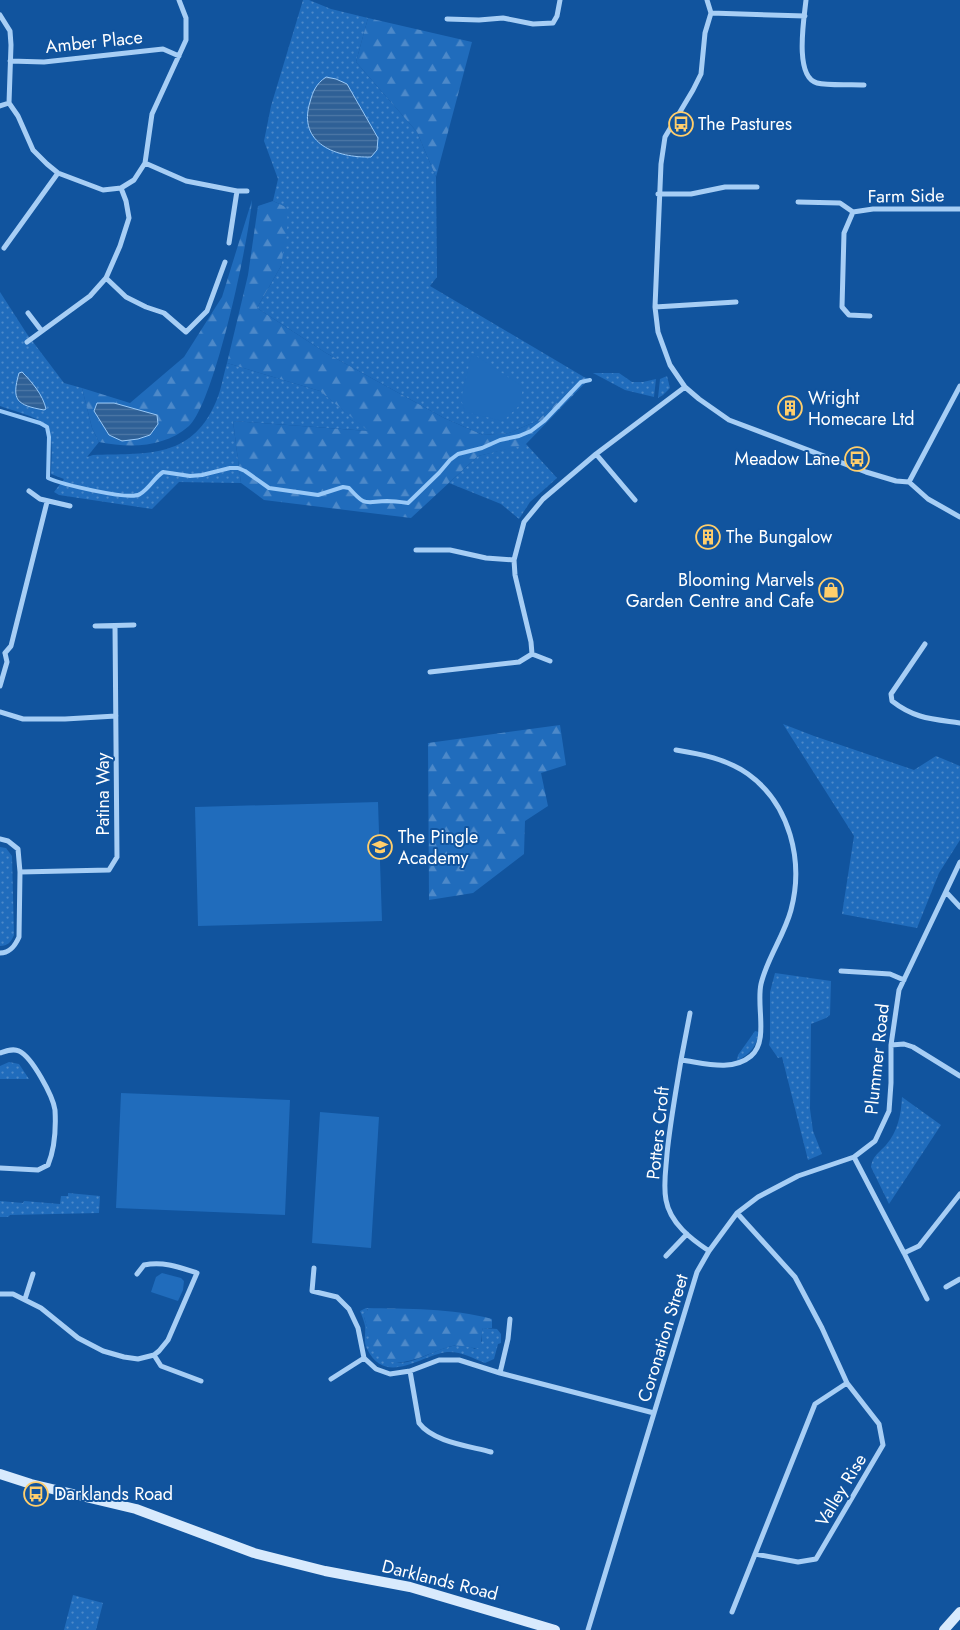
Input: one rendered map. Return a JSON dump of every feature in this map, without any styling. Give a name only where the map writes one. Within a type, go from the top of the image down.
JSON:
[{"type":"street","points":[[0,15],[10,31],[9,103],[18,116],[33,150],[58,173],[103,190],[121,188],[134,180],[145,163],[152,114],[186,40],[186,18],[179,0]]},
{"type":"street","points":[[447,19],[479,20],[503,18],[533,24],[553,23],[557,16],[560,0]]},
{"type":"street","points":[[707,0],[711,13],[705,33],[701,74],[665,137],[658,194],[655,307],[658,332],[670,365],[686,387],[699,399],[729,420],[866,472],[896,481],[909,482],[928,499],[960,517]]},
{"type":"street","points":[[806,0],[802,59],[806,76],[816,83],[864,85]]},
{"type":"street","points":[[711,13],[805,16]]},
{"type":"street","name":"Amber Place","points":[[10,61],[44,62],[163,49],[179,56]]},
{"type":"street","points":[[0,106],[9,103]]},
{"type":"street","points":[[145,163],[186,181],[247,191]]},
{"type":"street","points":[[4,248],[58,173]]},
{"type":"street","points":[[658,194],[691,194],[724,187],[757,187]]},
{"type":"street","points":[[27,342],[90,296],[106,278],[120,246],[128,218],[126,201],[121,188]]},
{"type":"street","points":[[229,243],[238,191]]},
{"type":"street","name":"Farm Side","points":[[798,202],[840,203],[854,212],[873,209],[960,209]]},
{"type":"street","name":"Farm Side","points":[[854,212],[849,219],[844,233],[842,307],[850,315],[870,316]]},
{"type":"street","points":[[106,278],[126,296],[164,314],[186,332],[207,311],[225,262]]},
{"type":"street","points":[[655,307],[736,302]]},
{"type":"street","points":[[28,313],[41,330]]},
{"type":"street","points":[[909,482],[960,386]]},
{"type":"street","points":[[532,654],[531,642],[515,575],[514,560],[524,522],[542,500],[596,454],[686,387]]},
{"type":"street","points":[[596,454],[635,500]]},
{"type":"street","points":[[29,491],[47,502],[70,506]]},
{"type":"street","points":[[0,686],[7,662],[3,653],[11,646],[47,502]]},
{"type":"street","points":[[416,550],[450,550],[486,558],[514,560]]},
{"type":"street","points":[[95,626],[134,626]]},
{"type":"street","name":"Patina Way","points":[[20,872],[109,870],[117,857],[116,626]]},
{"type":"street","points":[[925,644],[891,694],[892,701],[911,714],[922,718],[960,723]]},
{"type":"street","points":[[532,654],[550,661]]},
{"type":"street","points":[[430,672],[519,662],[532,654]]},
{"type":"street","points":[[0,712],[22,719],[116,716]]},
{"type":"street","points":[[676,750],[703,755],[733,765],[755,780],[779,808],[788,826],[795,860],[792,908],[785,929],[762,981],[759,997],[762,1036],[759,1047],[748,1058],[734,1064],[722,1065],[681,1060]]},
{"type":"street","points":[[0,839],[8,841],[18,849],[20,872],[19,937],[15,946],[5,953],[0,953]]},
{"type":"street","name":"Plummer Road","points":[[875,1141],[889,1111],[891,1045],[899,990],[960,862]]},
{"type":"street","points":[[946,892],[960,907]]},
{"type":"street","points":[[842,971],[890,974],[904,980]]},
{"type":"street","name":"Potters Croft","points":[[690,1013],[670,1128],[665,1177],[666,1201],[673,1217],[687,1234],[709,1252]]},
{"type":"street","points":[[891,1045],[904,1044],[913,1047],[960,1076]]},
{"type":"street","points":[[0,1053],[8,1050],[18,1050],[27,1057],[50,1092],[54,1110],[54,1151],[48,1165],[38,1170],[0,1168]]},
{"type":"street","name":"Coronation Street","points":[[588,1630],[697,1272],[737,1213],[758,1197],[798,1176],[854,1156],[875,1141]]},
{"type":"street","points":[[854,1156],[927,1299]]},
{"type":"street","points":[[904,1253],[919,1246],[960,1194]]},
{"type":"street","name":"Valley Rise","points":[[737,1213],[795,1278],[818,1320],[846,1383],[879,1424],[884,1445],[816,1559],[798,1562],[755,1554]]},
{"type":"street","points":[[666,1256],[687,1234]]},
{"type":"street","points":[[0,1294],[13,1294],[25,1298],[41,1308],[78,1338],[103,1351],[138,1359],[159,1352],[168,1340],[197,1272],[159,1263],[144,1265],[137,1274]]},
{"type":"street","points":[[314,1268],[312,1291],[337,1297],[349,1309],[358,1328],[364,1358],[376,1370],[390,1374],[410,1371],[439,1360],[459,1360],[500,1373],[654,1413]]},
{"type":"street","points":[[25,1298],[33,1274]]},
{"type":"street","points":[[946,1287],[960,1279]]},
{"type":"street","points":[[500,1373],[508,1339],[510,1319]]},
{"type":"street","points":[[154,1355],[161,1366],[201,1381]]},
{"type":"street","points":[[331,1379],[364,1358]]},
{"type":"street","points":[[410,1371],[419,1423],[424,1430],[433,1436],[491,1452]]},
{"type":"street","points":[[732,1612],[815,1404],[846,1383]]},
{"type":"street","name":"Darklands Road","points":[[0,1474],[31,1484],[136,1509],[254,1553],[325,1571],[410,1587],[555,1630]]},
{"type":"street","points":[[944,1630],[960,1612]]},
{"type":"green space","points":[[303,0],[309,0],[331,9],[368,18],[356,62],[417,132],[436,177],[437,277],[430,286],[584,377],[537,421],[509,433],[483,435],[444,418],[326,353],[257,308],[281,266],[286,207],[273,201],[278,179],[264,141],[271,106]]},
{"type":"green space","points":[[368,18],[472,42],[436,177],[417,132],[356,62]]},
{"type":"green space","points":[[252,200],[245,248],[229,319],[220,354],[199,411],[189,426],[169,439],[135,445],[99,442],[92,428],[82,388],[130,403],[184,357],[222,297]]},
{"type":"green space","points":[[273,201],[286,207],[288,222],[281,266],[257,308],[326,353],[444,418],[483,435],[509,433],[537,421],[584,377],[589,379],[525,445],[478,456],[411,518],[264,500],[241,483],[233,421],[368,431],[320,391],[227,363],[248,275],[258,206]]},
{"type":"green space","points":[[0,292],[27,334],[64,383],[82,388],[92,428],[99,442],[87,457],[164,450],[179,444],[193,435],[205,422],[215,404],[227,363],[320,391],[369,431],[233,421],[241,483],[179,482],[152,509],[59,495],[54,492],[64,479],[51,474],[51,436],[47,426],[32,417],[0,406]],"holes":[[[19,373],[44,410],[21,404],[16,397]]]},
{"type":"green space","points":[[472,353],[523,387],[520,405],[503,421],[465,412],[461,399]]},
{"type":"green space","points":[[593,373],[619,373],[632,382],[656,379],[654,397],[625,390]]},
{"type":"green space","points":[[667,376],[670,388],[658,398],[660,379]]},
{"type":"green space","points":[[526,444],[557,478],[530,502],[519,519],[501,504],[449,483],[478,456]]},
{"type":"green space","points":[[783,724],[914,770],[936,756],[960,766],[960,840],[939,873],[917,928],[842,914],[854,836]]},
{"type":"green space","points":[[560,725],[566,765],[541,773],[548,806],[525,821],[524,854],[473,893],[429,900],[428,743]]},
{"type":"green space","points":[[378,802],[382,921],[198,926],[195,807]]},
{"type":"green space","points":[[0,847],[6,848],[12,856],[14,935],[9,943],[0,946]]},
{"type":"green space","points":[[775,973],[831,981],[830,1015],[811,1024],[810,1109],[813,1131],[822,1154],[808,1160],[782,1057],[778,1058],[769,1045],[770,992]]},
{"type":"green space","points":[[755,1031],[759,1032],[755,1045],[737,1061],[738,1055]]},
{"type":"green space","points":[[9,1062],[19,1064],[29,1079],[0,1079],[0,1066]]},
{"type":"green space","points":[[121,1093],[290,1100],[285,1215],[116,1208]]},
{"type":"green space","points":[[902,1097],[941,1125],[889,1204],[871,1167],[875,1157],[890,1140],[896,1128],[900,1116]]},
{"type":"green space","points":[[320,1112],[379,1117],[371,1248],[312,1243]]},
{"type":"green space","points":[[68,1193],[100,1196],[99,1213],[10,1215],[8,1217],[0,1217],[0,1201],[60,1204],[61,1196],[68,1196]]},
{"type":"green space","points":[[162,1273],[181,1278],[184,1281],[183,1290],[178,1301],[151,1292],[156,1277]]},
{"type":"green space","points":[[366,1308],[368,1311],[364,1314],[364,1317],[375,1351],[396,1362],[402,1363],[418,1359],[452,1346],[464,1345],[475,1349],[482,1341],[481,1333],[483,1328],[497,1329],[501,1334],[501,1343],[498,1344],[494,1359],[485,1363],[462,1354],[447,1352],[404,1366],[384,1366],[375,1360],[366,1346],[365,1326],[360,1311]]},
{"type":"green space","points":[[366,1308],[429,1310],[477,1315],[492,1319],[492,1328],[483,1328],[479,1348],[452,1346],[411,1360],[390,1362],[381,1358],[372,1346],[364,1317],[368,1310]]},
{"type":"green space","points":[[73,1595],[103,1603],[96,1630],[64,1630]]},
{"type":"shaded area","points":[[326,77],[347,84],[378,138],[377,150],[371,157],[345,155],[333,151],[323,146],[309,128],[307,116],[312,94]]},
{"type":"shaded area","points":[[22,372],[40,394],[46,409],[28,406],[18,400],[16,396],[17,382],[19,373]]},
{"type":"shaded area","points":[[97,403],[114,403],[157,415],[158,424],[150,435],[122,441],[109,435],[94,411]]},
{"type":"waterway","points":[[0,411],[40,423],[47,427],[49,437],[48,478],[80,488],[110,494],[134,496],[143,492],[163,472],[190,476],[238,468],[269,488],[318,495],[343,487],[349,488],[362,501],[366,502],[390,501],[408,503],[458,454],[531,431],[544,421],[581,382],[590,380]]},
{"type":"place","name":"The Pastures","points":[[681,124]]},
{"type":"place","name":"Wright Homecare Ltd","points":[[790,408]]},
{"type":"place","name":"Meadow Lane","points":[[857,459]]},
{"type":"place","name":"The Bungalow","points":[[708,537]]},
{"type":"place","name":"Blooming Marvels Garden Centre and Cafe","points":[[831,590]]},
{"type":"place","name":"The Pingle Academy","points":[[380,847]]},
{"type":"place","name":"Darklands Road","points":[[36,1494]]}]
